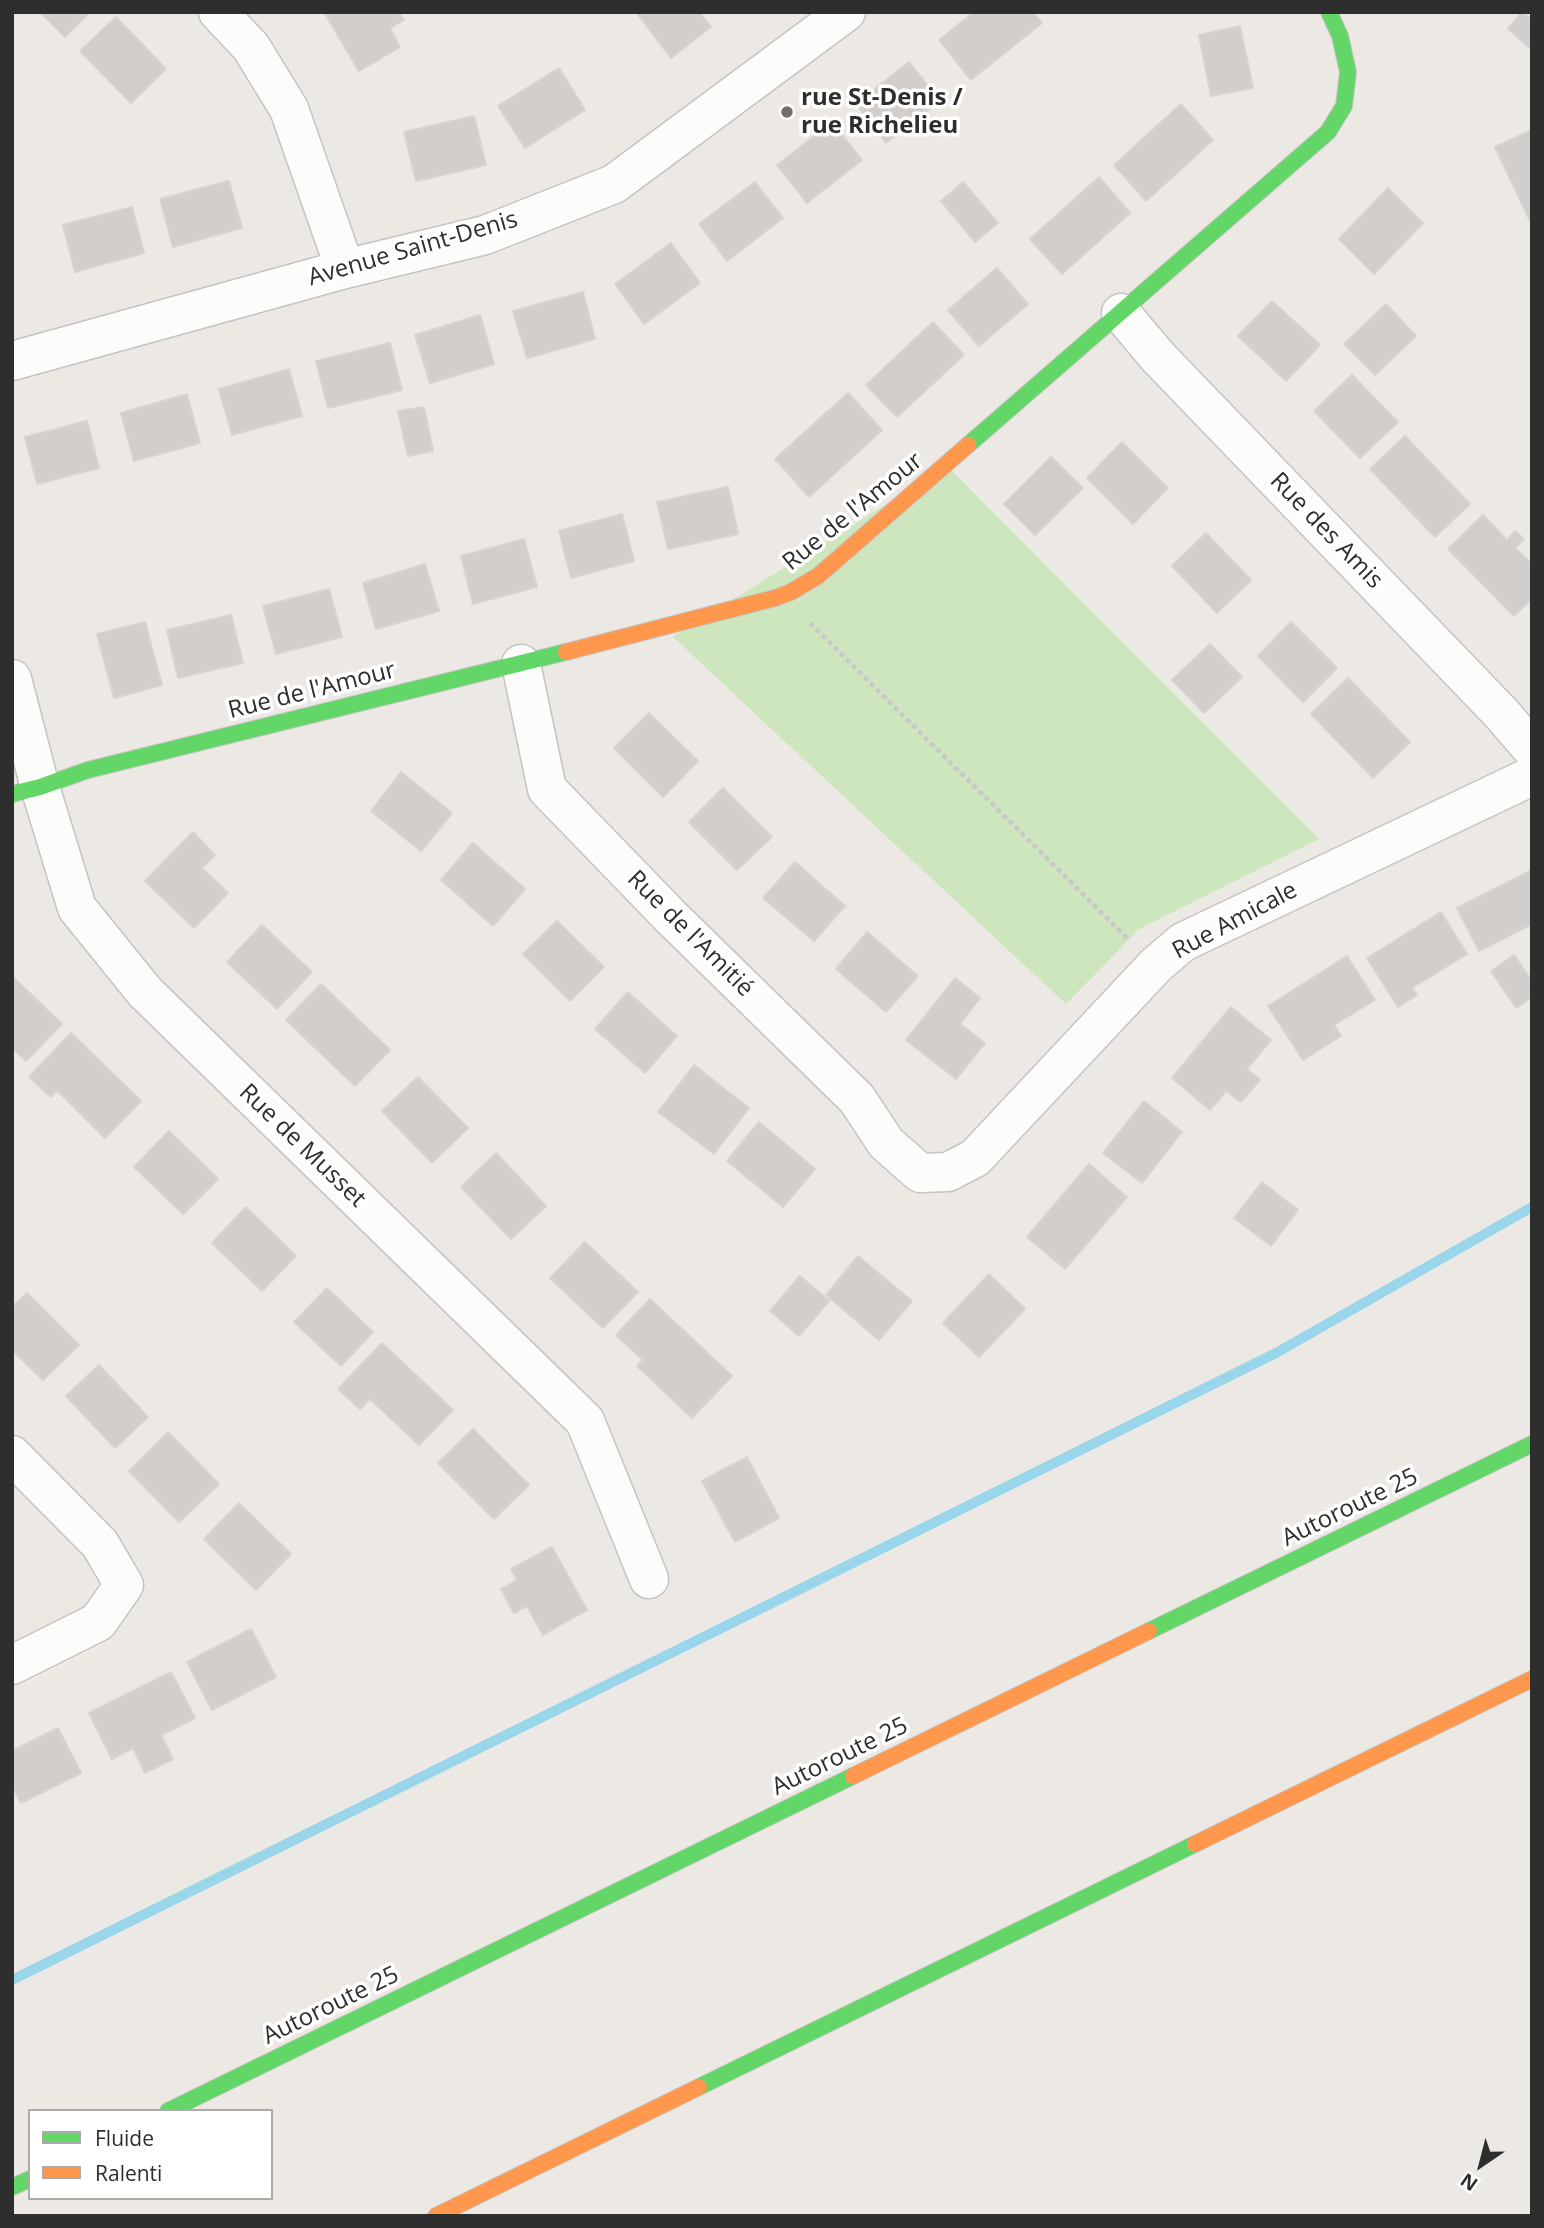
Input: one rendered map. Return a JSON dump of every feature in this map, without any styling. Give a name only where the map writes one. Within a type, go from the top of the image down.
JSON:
[{"type":"main road","name":"Rue de l'Amour","points":[[26,791],[89,770],[521,664],[775,598],[818,576],[1318,143],[1337,121],[1344,107],[1348,72],[1340,36],[1329,12]]},
{"type":"main road","name":"Autoroute 25","points":[[173,2109],[1532,1444]]},
{"type":"main road","points":[[436,2216],[1532,1679]]},
{"type":"main road","points":[[12,2187],[28,2180]]},
{"type":"street","points":[[218,12],[251,47],[289,109],[345,269]]},
{"type":"street","name":"Avenue Saint-Denis","points":[[12,361],[345,269],[485,234],[614,184],[836,15]]},
{"type":"street","name":"Rue des Amis","points":[[1121,313],[1158,357],[1532,749]]},
{"type":"street","name":"Rue de l'Amitié","points":[[521,664],[547,789],[671,917],[857,1099],[886,1143],[920,1172]]},
{"type":"street","name":"Rue de Musset","points":[[12,679],[26,791],[77,908],[145,992],[585,1421],[649,1579]]},
{"type":"street","name":"Rue Amicale","points":[[920,1172],[948,1171],[975,1158],[1156,965],[1184,942],[1532,776]]},
{"type":"street","points":[[12,1455],[100,1544],[124,1586],[98,1622],[12,1665]]},
{"type":"path","points":[[809,622],[1136,946]]},
{"type":"green space","points":[[947,466],[1319,839],[1139,929],[1066,1004],[673,637]]},
{"type":"building","points":[[40,12],[90,12],[65,37]]},
{"type":"building","points":[[324,12],[399,12],[404,20],[390,28],[400,47],[359,71]]},
{"type":"building","points":[[636,12],[699,12],[711,27],[671,58]]},
{"type":"building","points":[[974,12],[1033,12],[1042,23],[971,80],[939,40]]},
{"type":"building","points":[[1522,12],[1532,20],[1532,50],[1508,29]]},
{"type":"building","points":[[116,17],[166,69],[131,103],[80,51]]},
{"type":"building","points":[[1240,26],[1253,88],[1211,96],[1199,35]]},
{"type":"building","points":[[909,62],[940,101],[886,143],[856,104]]},
{"type":"building","points":[[559,68],[585,110],[525,148],[498,106]]},
{"type":"building","points":[[1181,104],[1213,140],[1146,201],[1114,165]]},
{"type":"building","points":[[474,116],[486,165],[416,181],[404,132]]},
{"type":"building","points":[[832,122],[862,160],[807,203],[777,165]]},
{"type":"building","points":[[1532,130],[1532,225],[1495,147]]},
{"type":"building","points":[[1099,177],[1130,213],[1062,274],[1030,239]]},
{"type":"building","points":[[229,181],[242,228],[173,247],[160,199]]},
{"type":"building","points":[[755,182],[783,218],[727,261],[699,224]]},
{"type":"building","points":[[963,182],[998,223],[975,242],[941,201]]},
{"type":"building","points":[[1388,188],[1423,223],[1374,274],[1339,239]]},
{"type":"building","points":[[132,207],[144,253],[75,272],[63,225]]},
{"type":"building","points":[[671,243],[700,283],[644,324],[615,284]]},
{"type":"building","points":[[997,268],[1028,304],[979,346],[948,310]]},
{"type":"building","points":[[583,292],[595,339],[527,358],[513,311]]},
{"type":"building","points":[[1272,301],[1320,345],[1286,381],[1238,336]]},
{"type":"building","points":[[1386,304],[1416,336],[1375,375],[1344,344]]},
{"type":"building","points":[[480,315],[494,364],[430,383],[415,335]]},
{"type":"building","points":[[933,322],[964,355],[897,417],[866,385]]},
{"type":"building","points":[[390,343],[402,390],[328,408],[316,361]]},
{"type":"building","points":[[289,369],[302,416],[232,435],[219,389]]},
{"type":"building","points":[[1352,375],[1398,422],[1360,458],[1314,411]]},
{"type":"building","points":[[848,393],[882,430],[809,497],[775,459]]},
{"type":"building","points":[[187,394],[200,443],[134,461],[121,413]]},
{"type":"building","points":[[424,407],[433,451],[408,456],[398,411]]},
{"type":"building","points":[[87,421],[99,468],[37,484],[25,437]]},
{"type":"building","points":[[1405,436],[1470,504],[1435,537],[1370,469]]},
{"type":"building","points":[[1122,442],[1168,488],[1133,524],[1087,478]]},
{"type":"building","points":[[1051,457],[1083,488],[1035,535],[1004,504]]},
{"type":"building","points":[[728,487],[738,534],[668,549],[657,502]]},
{"type":"building","points":[[622,514],[634,561],[571,578],[559,531]]},
{"type":"building","points":[[1483,515],[1507,540],[1515,531],[1524,539],[1515,548],[1532,564],[1532,598],[1514,616],[1448,549]]},
{"type":"building","points":[[1206,533],[1251,580],[1217,613],[1172,566]]},
{"type":"building","points":[[524,539],[537,587],[473,604],[461,556]]},
{"type":"building","points":[[425,564],[439,611],[376,629],[363,583]]},
{"type":"building","points":[[329,589],[342,637],[276,654],[263,606]]},
{"type":"building","points":[[231,615],[243,663],[178,678],[167,630]]},
{"type":"building","points":[[145,622],[162,685],[114,698],[97,634]]},
{"type":"building","points":[[1291,622],[1337,668],[1303,702],[1258,656]]},
{"type":"building","points":[[1210,644],[1242,677],[1204,713],[1172,680]]},
{"type":"building","points":[[1348,678],[1410,742],[1373,778],[1311,714]]},
{"type":"building","points":[[649,713],[698,761],[663,797],[614,748]]},
{"type":"building","points":[[401,772],[452,813],[421,851],[371,811]]},
{"type":"building","points":[[723,788],[772,837],[737,870],[689,822]]},
{"type":"building","points":[[193,832],[215,855],[202,868],[228,893],[194,928],[145,881]]},
{"type":"building","points":[[473,843],[525,889],[493,926],[441,880]]},
{"type":"building","points":[[795,862],[845,906],[814,941],[763,898]]},
{"type":"building","points":[[1532,870],[1532,924],[1479,951],[1457,908]]},
{"type":"building","points":[[1441,912],[1467,954],[1412,988],[1417,995],[1398,1007],[1367,958]]},
{"type":"building","points":[[557,921],[604,967],[570,1001],[523,954]]},
{"type":"building","points":[[262,925],[312,972],[277,1009],[227,962]]},
{"type":"building","points":[[867,932],[918,976],[886,1012],[836,969]]},
{"type":"building","points":[[1514,955],[1532,981],[1532,997],[1516,1008],[1491,971]]},
{"type":"building","points":[[1347,956],[1375,1000],[1334,1025],[1341,1036],[1303,1060],[1268,1006]]},
{"type":"building","points":[[12,976],[62,1024],[26,1061],[12,1048]]},
{"type":"building","points":[[955,978],[980,998],[960,1024],[985,1043],[956,1079],[906,1040]]},
{"type":"building","points":[[321,984],[390,1050],[355,1086],[286,1020]]},
{"type":"building","points":[[628,992],[677,1036],[645,1073],[595,1029]]},
{"type":"building","points":[[1231,1007],[1271,1040],[1247,1069],[1260,1080],[1241,1102],[1226,1091],[1210,1110],[1172,1078]]},
{"type":"building","points":[[71,1033],[141,1101],[105,1138],[57,1090],[51,1097],[29,1077]]},
{"type":"building","points":[[694,1065],[749,1108],[714,1154],[658,1112]]},
{"type":"building","points":[[418,1077],[468,1128],[432,1163],[382,1111]]},
{"type":"building","points":[[1144,1101],[1182,1132],[1142,1183],[1103,1153]]},
{"type":"building","points":[[759,1122],[815,1169],[783,1207],[727,1161]]},
{"type":"building","points":[[169,1131],[218,1179],[183,1214],[134,1167]]},
{"type":"building","points":[[496,1153],[546,1206],[511,1239],[461,1187]]},
{"type":"building","points":[[1089,1164],[1127,1197],[1065,1269],[1027,1237]]},
{"type":"building","points":[[1262,1182],[1298,1210],[1271,1246],[1234,1218]]},
{"type":"building","points":[[246,1207],[296,1256],[262,1291],[212,1243]]},
{"type":"building","points":[[585,1242],[638,1292],[603,1328],[550,1278]]},
{"type":"building","points":[[858,1256],[912,1301],[879,1340],[826,1295]]},
{"type":"building","points":[[989,1274],[1025,1309],[979,1357],[943,1323]]},
{"type":"building","points":[[800,1276],[829,1301],[799,1336],[770,1311]]},
{"type":"building","points":[[327,1288],[373,1332],[341,1366],[294,1322]]},
{"type":"building","points":[[27,1293],[79,1345],[43,1380],[12,1350],[12,1307]]},
{"type":"building","points":[[650,1299],[732,1376],[692,1418],[637,1366],[643,1360],[616,1335]]},
{"type":"building","points":[[382,1343],[453,1410],[419,1445],[370,1399],[360,1409],[338,1389]]},
{"type":"building","points":[[99,1365],[148,1417],[115,1448],[66,1396]]},
{"type":"building","points":[[473,1429],[529,1485],[494,1519],[438,1463]]},
{"type":"building","points":[[168,1432],[219,1484],[179,1522],[129,1471]]},
{"type":"building","points":[[747,1457],[779,1518],[735,1542],[702,1481]]},
{"type":"building","points":[[239,1503],[291,1554],[256,1590],[204,1539]]},
{"type":"building","points":[[552,1547],[587,1610],[543,1635],[527,1606],[514,1613],[501,1589],[517,1580],[511,1569]]},
{"type":"building","points":[[251,1629],[276,1677],[212,1710],[187,1662]]},
{"type":"building","points":[[171,1672],[195,1718],[161,1735],[173,1759],[145,1773],[133,1748],[112,1759],[89,1713]]},
{"type":"building","points":[[58,1728],[81,1773],[21,1803],[12,1785],[12,1751]]},
{"type":"waterway","points":[[12,1980],[1276,1353],[1532,1207]]},
{"type":"traffic: fast","points":[[968,445],[1328,132],[1344,106],[1348,72],[1340,36],[1329,12]]},
{"type":"traffic: fast","points":[[12,794],[88,770],[566,652]]},
{"type":"traffic: fast","points":[[1149,1631],[1532,1444]]},
{"type":"traffic: fast","points":[[172,2109],[853,1776]]},
{"type":"traffic: fast","points":[[699,2087],[1195,1844]]},
{"type":"traffic: fast","points":[[12,2187],[28,2180]]},
{"type":"traffic: slow","points":[[566,652],[791,592],[818,576],[968,445]]},
{"type":"traffic: slow","points":[[853,1776],[1149,1631]]},
{"type":"traffic: slow","points":[[1195,1844],[1532,1679]]},
{"type":"traffic: slow","points":[[436,2216],[699,2087]]},
{"type":"place","name":"rue St-Denis / rue Richelieu","points":[[787,112]]}]
